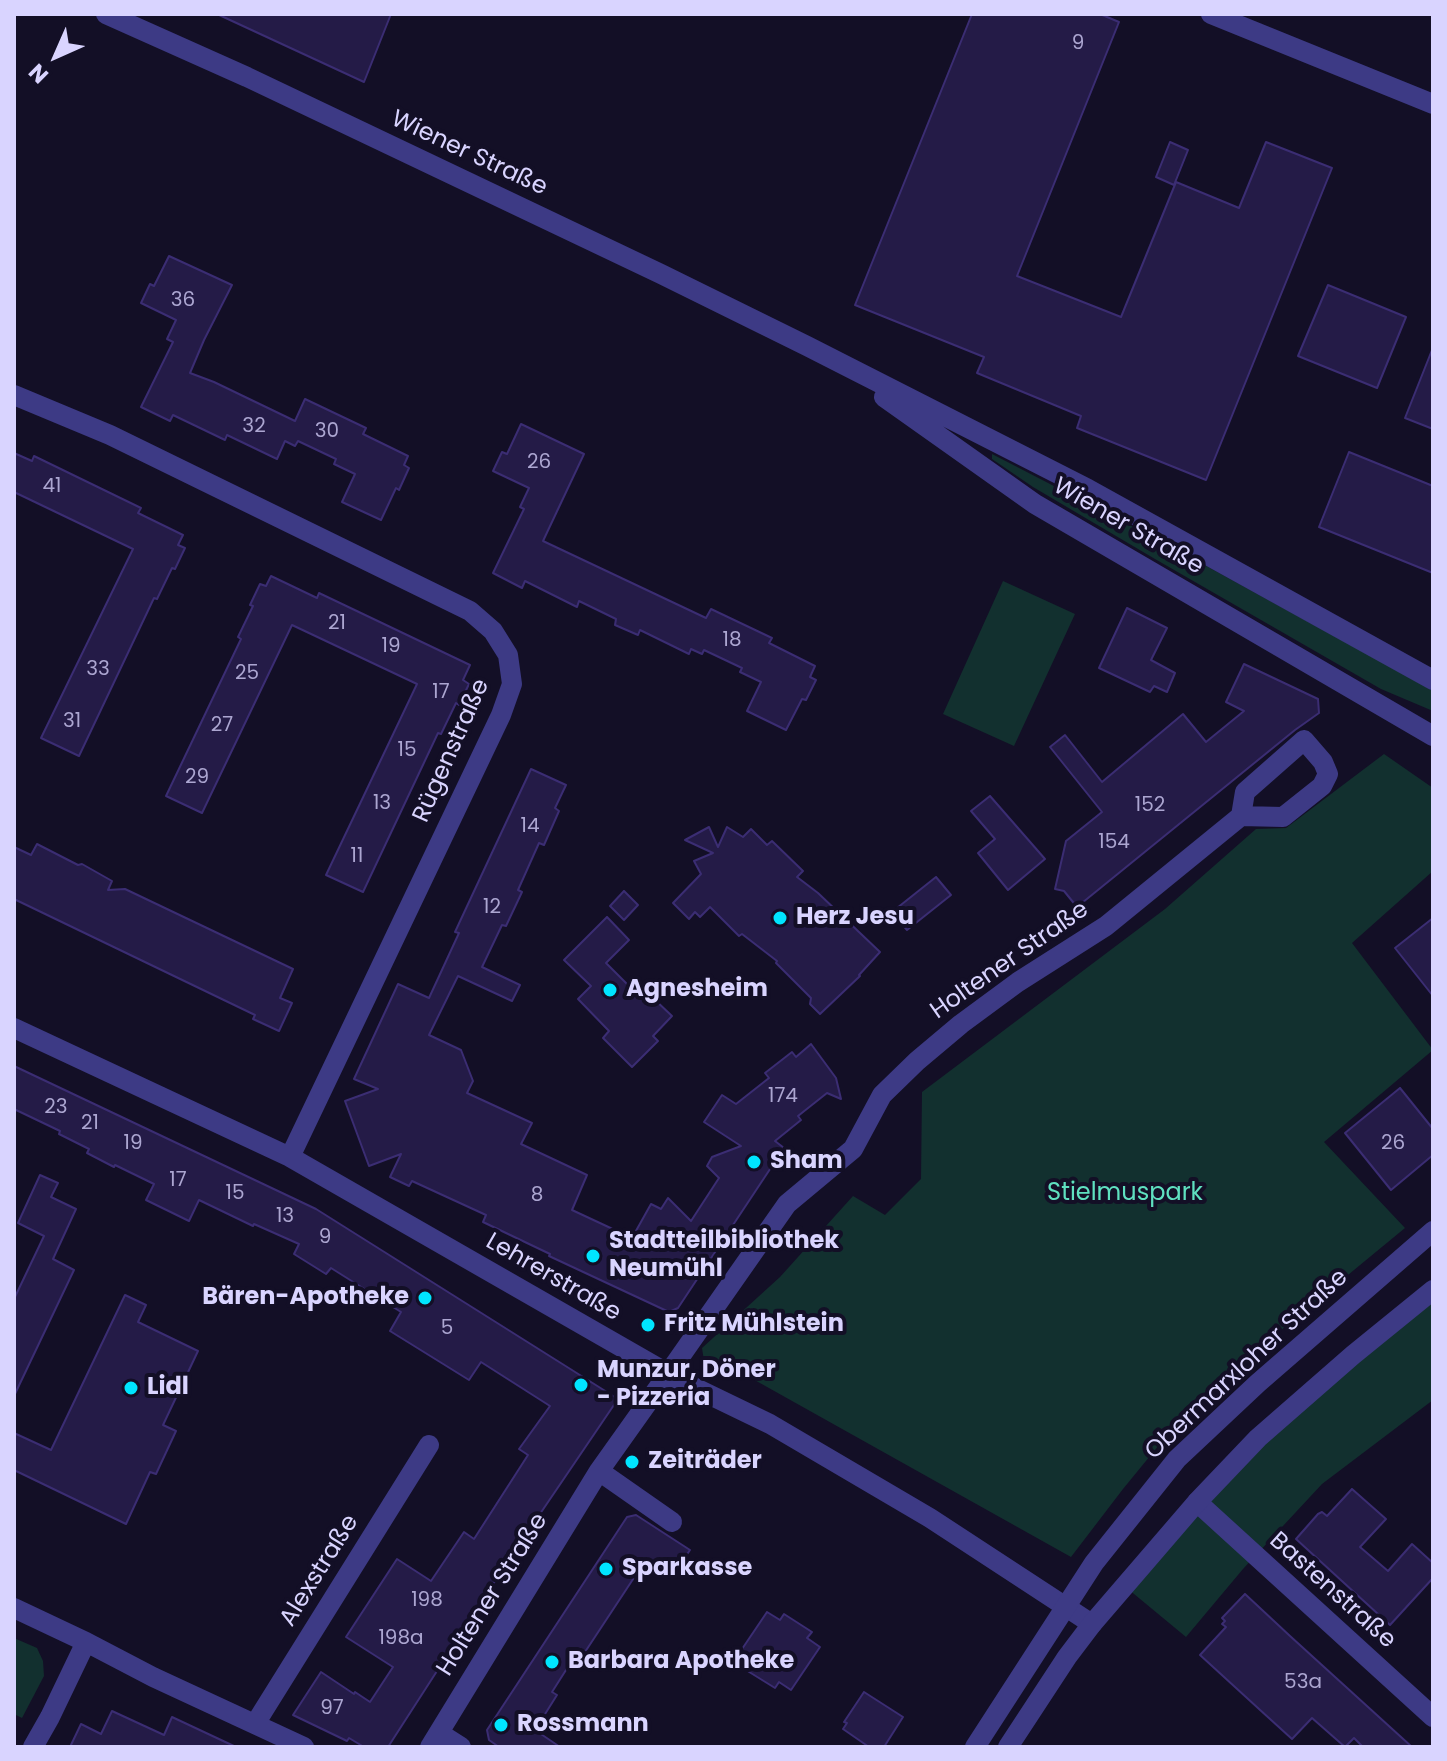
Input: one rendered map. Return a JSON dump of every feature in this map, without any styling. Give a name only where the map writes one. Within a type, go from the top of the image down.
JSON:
[{"type":"street","name":"Wiener Straße","points":[[106,14],[261,84],[807,346],[1088,489],[1433,680]]},
{"type":"street","points":[[1211,14],[1433,104]]},
{"type":"street","name":"Wiener Straße","points":[[807,346],[1035,504],[1433,736]]},
{"type":"street","name":"Rügenstraße","points":[[14,395],[110,435],[470,611],[493,631],[508,655],[512,684],[501,715],[290,1157]]},
{"type":"street","name":"Holtener Straße","points":[[434,1740],[599,1471],[787,1204],[853,1149],[882,1095],[961,1024],[1018,982],[1106,926],[1241,816]]},
{"type":"street","name":"Lehrerstraße","points":[[14,1028],[290,1157],[668,1374],[770,1424],[930,1518],[1092,1624]]},
{"type":"street","name":"Obermarxloher Straße","points":[[975,1747],[1094,1563],[1177,1459],[1258,1383],[1433,1231]]},
{"type":"street","points":[[1015,1744],[1067,1657],[1197,1502],[1258,1438],[1433,1290]]},
{"type":"street","name":"Alexstraße","points":[[255,1724],[429,1445]]},
{"type":"street","points":[[599,1471],[672,1522]]},
{"type":"street","name":"Bastenstraße","points":[[1197,1502],[1433,1717]]},
{"type":"street","points":[[14,1608],[304,1747]]},
{"type":"street","points":[[33,1747],[86,1642]]},
{"type":"street","points":[[434,1740],[461,1747]]},
{"type":"green space","points":[[992,454],[1168,545],[1433,691],[1433,711],[1381,689],[1155,559],[1033,487],[992,459]]},
{"type":"green space","points":[[1003,581],[1075,614],[1014,746],[943,714]]},
{"type":"green space","name":"Stielmuspark","points":[[1384,754],[1433,788],[1433,871],[1352,943],[1433,1050],[1324,1142],[1405,1228],[1195,1401],[1071,1557],[751,1378],[706,1374],[702,1348],[780,1277],[853,1196],[885,1215],[921,1179],[922,1092],[1165,909],[1256,829],[1286,828]]},
{"type":"green space","points":[[1433,1296],[1433,1400],[1322,1484],[1243,1569],[1186,1637],[1128,1589],[1260,1440]]},
{"type":"green space","points":[[14,1638],[37,1648],[43,1661],[44,1676],[22,1718],[14,1714]]},
{"type":"building","points":[[217,14],[391,14],[364,82]]},
{"type":"building","points":[[972,14],[1100,14],[1119,22],[1017,276],[1121,317],[1176,182],[1239,208],[1266,142],[1332,168],[1206,480],[1077,428],[1081,416],[977,373],[984,357],[855,305]]},
{"type":"building","points":[[1170,142],[1188,150],[1174,185],[1156,177]]},
{"type":"building","points":[[169,256],[232,285],[190,373],[295,421],[305,399],[366,428],[363,434],[408,456],[404,465],[409,468],[381,520],[342,502],[355,474],[334,464],[336,459],[298,441],[295,446],[285,441],[277,459],[227,435],[225,440],[173,415],[170,421],[141,407],[173,342],[167,339],[176,320],[141,303],[150,284],[154,286]]},
{"type":"building","points":[[1328,285],[1406,317],[1377,388],[1298,356]]},
{"type":"building","points":[[1433,350],[1433,429],[1405,418]]},
{"type":"building","points":[[521,424],[584,454],[543,541],[706,618],[711,609],[772,638],[769,643],[815,666],[810,677],[816,680],[786,730],[747,711],[761,682],[740,672],[742,668],[704,650],[702,654],[691,649],[689,654],[640,630],[638,635],[615,625],[616,619],[579,601],[577,607],[525,581],[522,588],[493,573],[524,509],[520,507],[529,488],[493,471],[502,452],[507,454]]},
{"type":"building","points":[[1349,452],[1433,486],[1433,573],[1319,527]]},
{"type":"building","points":[[14,453],[32,461],[34,456],[141,508],[138,513],[183,535],[178,545],[185,548],[157,599],[154,598],[79,756],[41,738],[133,549],[14,492]]},
{"type":"building","points":[[271,576],[317,598],[319,593],[470,665],[463,680],[469,684],[441,734],[438,733],[363,892],[326,875],[417,684],[292,625],[202,813],[166,796],[241,639],[238,637],[260,584],[266,586]]},
{"type":"building","points":[[1127,608],[1167,628],[1151,660],[1175,673],[1167,692],[1154,686],[1150,692],[1099,668]]},
{"type":"building","points":[[1244,664],[1318,699],[1319,713],[1077,907],[1064,891],[1055,889],[1066,841],[1102,812],[1050,747],[1065,735],[1102,782],[1183,714],[1206,742],[1244,711],[1226,702]]},
{"type":"building","points":[[531,769],[566,785],[555,808],[559,811],[544,845],[539,843],[518,890],[522,892],[482,967],[520,985],[512,1001],[458,976],[429,1035],[461,1050],[473,1081],[467,1093],[532,1123],[521,1144],[587,1175],[572,1210],[632,1238],[651,1204],[661,1209],[668,1198],[691,1221],[719,1178],[707,1166],[712,1157],[741,1146],[704,1122],[722,1095],[736,1104],[769,1078],[765,1073],[792,1052],[796,1057],[811,1044],[836,1078],[841,1099],[827,1093],[798,1116],[801,1120],[775,1141],[784,1148],[678,1308],[669,1312],[483,1222],[486,1215],[412,1181],[409,1186],[390,1177],[401,1154],[369,1166],[345,1101],[378,1089],[354,1079],[398,984],[429,998],[459,933],[455,932]]},
{"type":"building","points":[[990,796],[1045,859],[1008,890],[978,853],[995,839],[971,811]]},
{"type":"building","name":"Herz Jesu","points":[[709,827],[718,847],[727,827],[743,837],[751,829],[767,845],[772,841],[803,871],[797,877],[880,952],[820,1014],[810,1004],[811,998],[777,961],[742,934],[739,936],[710,907],[700,917],[695,912],[689,919],[673,903],[701,874],[694,861],[713,853],[685,840]]},
{"type":"building","points":[[37,844],[112,881],[108,890],[125,889],[293,969],[280,998],[292,1003],[279,1031],[253,1019],[255,1015],[14,899],[14,847],[31,855]]},
{"type":"building","points":[[936,877],[951,895],[907,930],[892,912]]},
{"type":"building","points":[[624,891],[638,905],[624,920],[610,906]]},
{"type":"building","name":"Agnesheim","points":[[607,917],[629,940],[606,963],[647,1004],[653,998],[672,1016],[653,1036],[658,1041],[632,1067],[603,1038],[609,1031],[578,999],[591,986],[564,960]]},
{"type":"building","points":[[1433,918],[1433,996],[1395,948]]},
{"type":"building","points":[[14,1066],[316,1209],[618,1399],[508,1561],[388,1747],[364,1747],[293,1715],[321,1672],[370,1702],[393,1667],[346,1637],[397,1559],[431,1581],[464,1532],[474,1539],[528,1455],[519,1449],[550,1406],[481,1362],[469,1380],[390,1331],[401,1312],[331,1268],[326,1274],[294,1254],[299,1244],[199,1200],[189,1221],[146,1200],[154,1184],[87,1153],[89,1149],[59,1134],[60,1131],[14,1109]]},
{"type":"building","points":[[1400,1088],[1433,1129],[1433,1155],[1391,1190],[1345,1133]]},
{"type":"building","points":[[40,1175],[58,1183],[51,1197],[76,1209],[53,1259],[74,1270],[14,1396],[14,1299],[44,1236],[18,1223]]},
{"type":"building","name":"Lidl","points":[[125,1295],[146,1305],[138,1322],[198,1351],[163,1425],[176,1431],[156,1474],[150,1472],[126,1524],[14,1470],[14,1433],[51,1450]]},
{"type":"building","points":[[1352,1489],[1386,1519],[1360,1547],[1388,1571],[1412,1544],[1433,1563],[1433,1578],[1390,1625],[1296,1539],[1318,1514],[1322,1512],[1327,1516]]},
{"type":"building","points":[[636,1515],[690,1550],[673,1575],[647,1558],[585,1652],[580,1648],[552,1692],[557,1695],[535,1730],[560,1747],[499,1747],[489,1740],[487,1730],[627,1517]]},
{"type":"building","points":[[1245,1594],[1412,1747],[1363,1747],[1354,1738],[1345,1747],[1312,1718],[1292,1739],[1200,1655],[1226,1627],[1222,1624],[1225,1621],[1222,1618]]},
{"type":"building","points":[[767,1612],[780,1620],[784,1614],[812,1632],[807,1638],[820,1647],[791,1690],[779,1682],[775,1688],[746,1670],[751,1664],[738,1655]]},
{"type":"building","points":[[864,1692],[903,1717],[884,1747],[869,1747],[843,1729],[847,1723],[844,1722]]},
{"type":"building","points":[[112,1711],[164,1735],[172,1717],[236,1747],[70,1747],[81,1724],[101,1734]]},
{"type":"place","name":"Herz Jesu","points":[[780,918]]},
{"type":"place","name":"Agnesheim","points":[[610,990]]},
{"type":"place","name":"Sham","points":[[754,1162]]},
{"type":"place","name":"Stadtteilbibliothek Neumühl","points":[[593,1256]]},
{"type":"place","name":"Bären-Apotheke","points":[[425,1298]]},
{"type":"place","name":"Fritz Mühlstein","points":[[648,1325]]},
{"type":"place","name":"Munzur, Döner - Pizzeria","points":[[581,1385]]},
{"type":"place","name":"Lidl","points":[[131,1388]]},
{"type":"place","name":"Zeiträder","points":[[632,1462]]},
{"type":"place","name":"Sparkasse","points":[[606,1569]]},
{"type":"place","name":"Barbara Apotheke","points":[[552,1662]]},
{"type":"place","name":"Rossmann","points":[[501,1725]]}]
